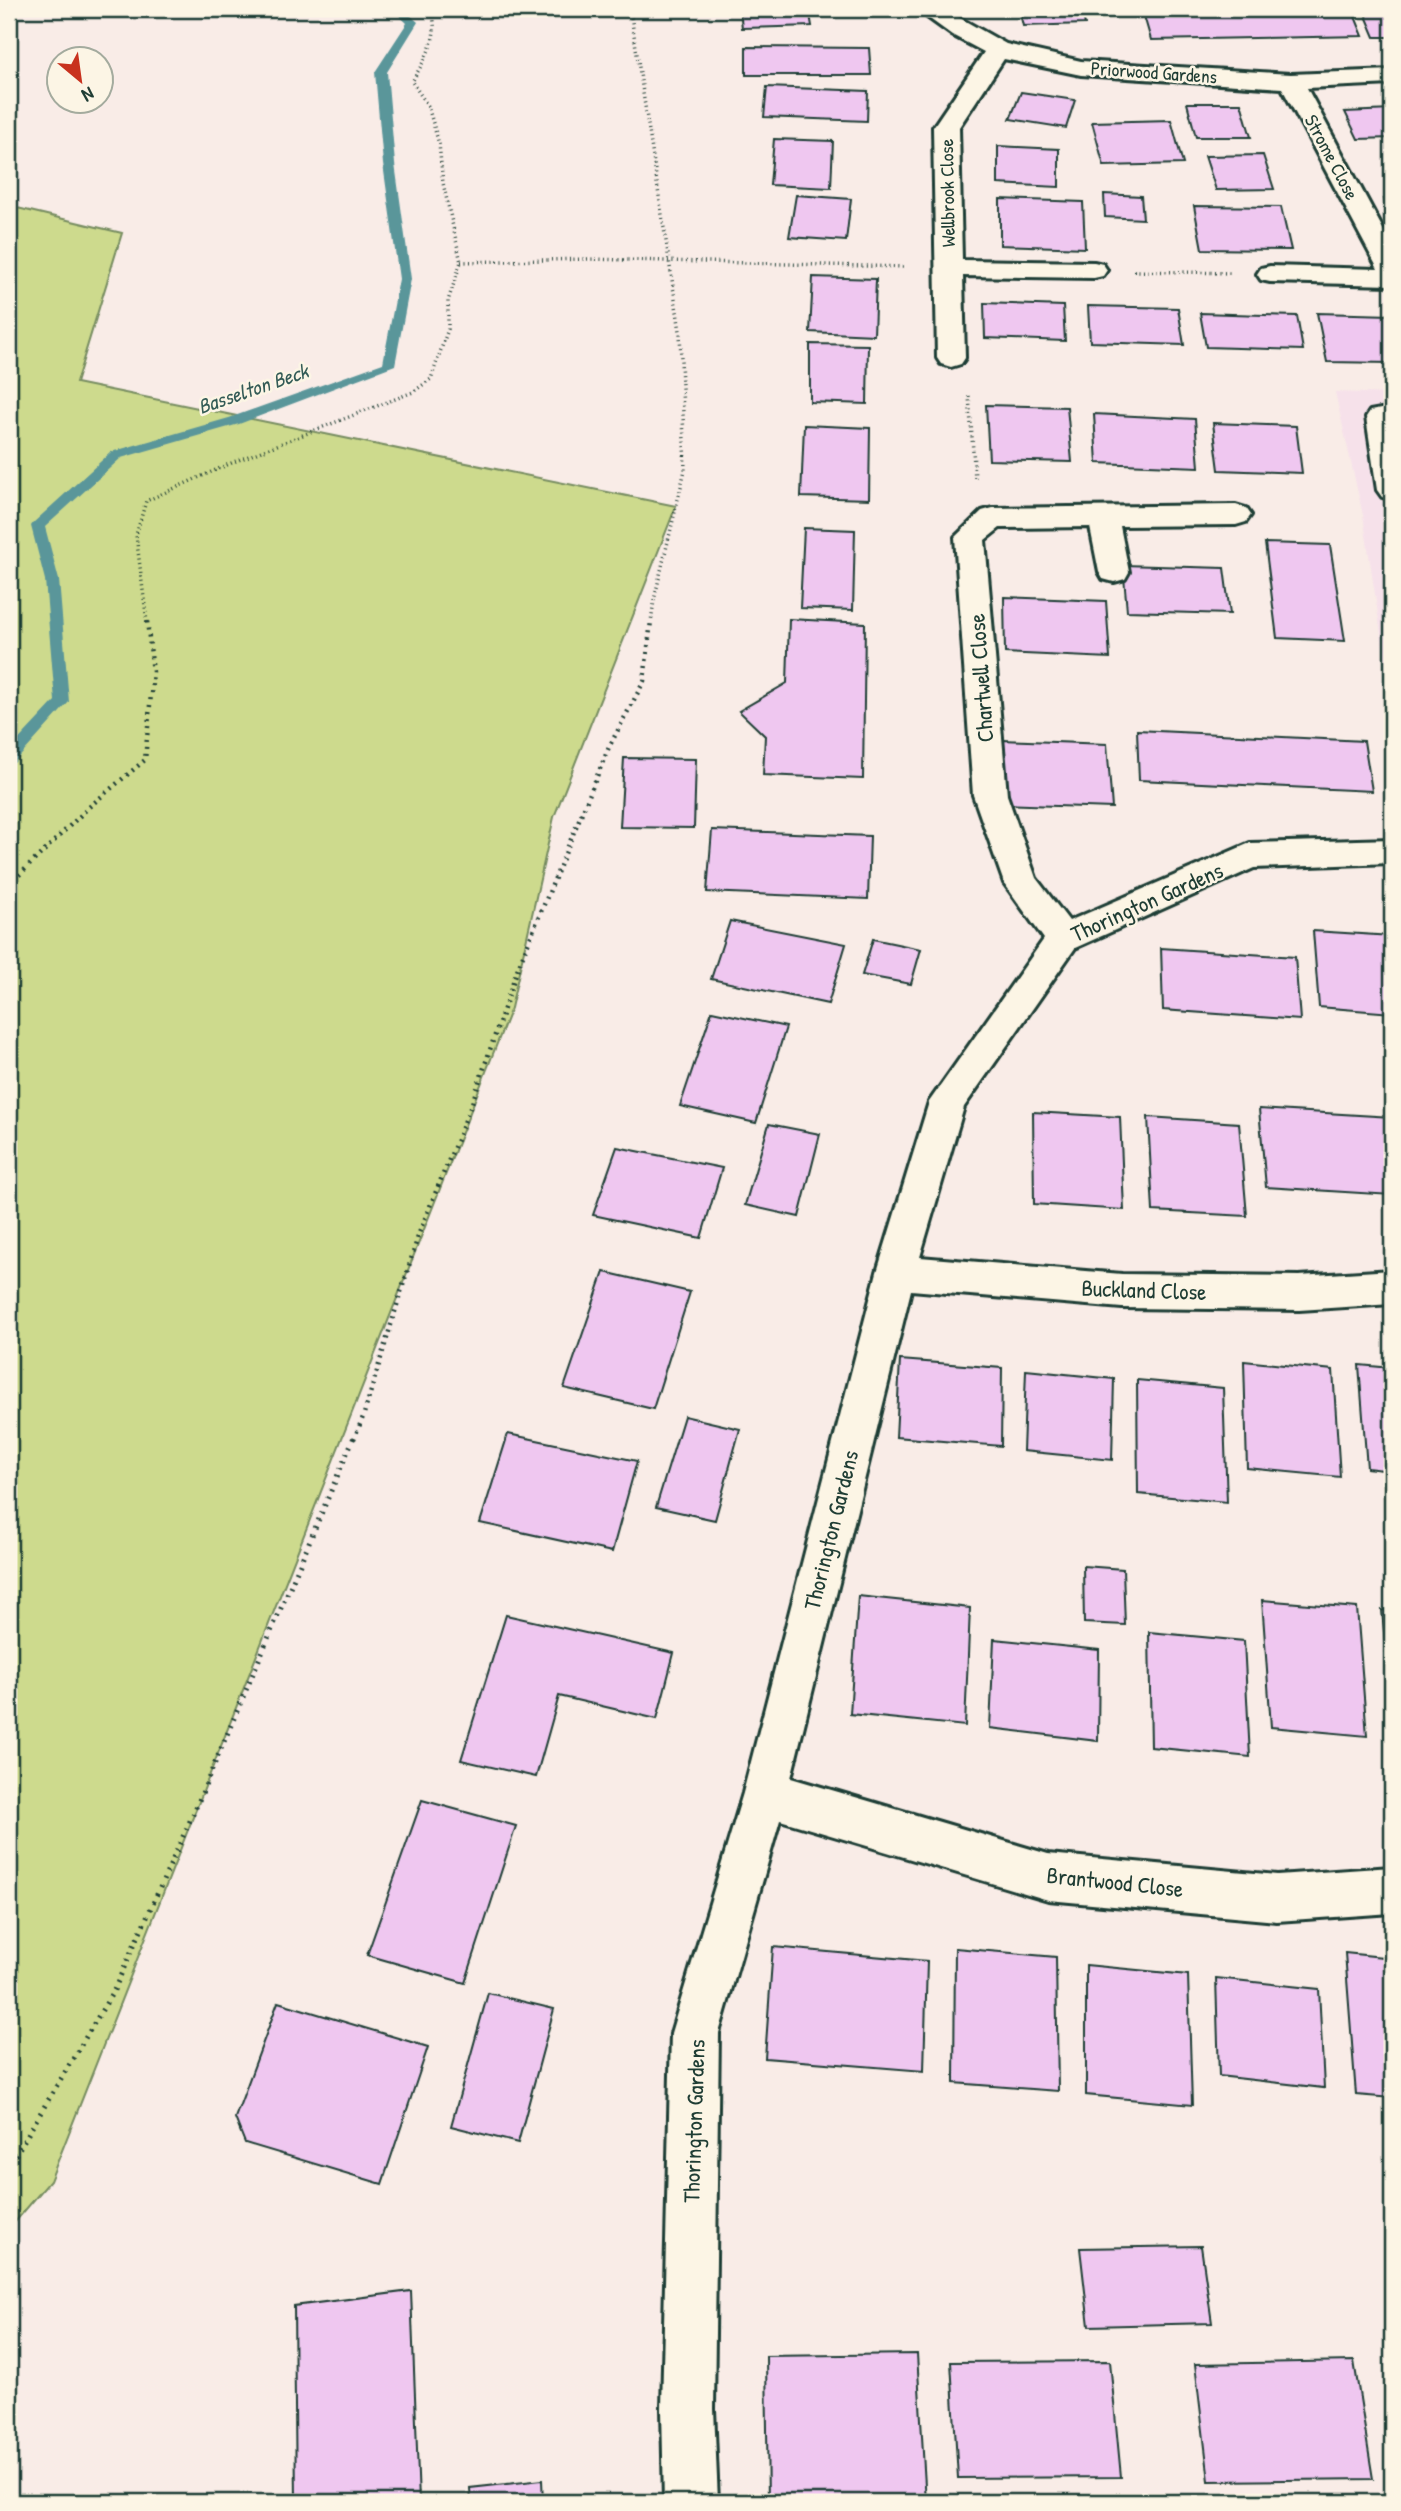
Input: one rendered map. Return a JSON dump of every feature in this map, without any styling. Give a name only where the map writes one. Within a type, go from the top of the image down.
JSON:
[{"type":"street","name":"Priorwood Gardens","points":[[928,9],[998,51],[1081,68],[1292,80],[1392,77]]},
{"type":"street","name":"Wellbrook Close","points":[[951,358],[946,127],[998,51]]},
{"type":"street","name":"Strome Close","points":[[1292,80],[1392,270]]},
{"type":"street","name":"Wellbrook Close","points":[[948,268],[1094,270]]},
{"type":"street","points":[[1270,274],[1392,277]]},
{"type":"street","points":[[1392,416],[1380,417],[1392,490]]},
{"type":"street","points":[[993,519],[1236,515]]},
{"type":"street","points":[[1103,516],[1114,572]]},
{"type":"street","name":"Chartwell Close","points":[[993,519],[970,537],[990,795],[1021,883],[1063,939]]},
{"type":"street","name":"Thorington Gardens","points":[[691,2502],[688,2409],[695,2033],[765,1793],[896,1272],[947,1102],[1063,939],[1250,856],[1392,851]]},
{"type":"street","name":"Buckland Close","points":[[896,1272],[1122,1292],[1299,1293],[1392,1287]]},
{"type":"street","name":"Brantwood Close","points":[[765,1793],[1048,1877],[1278,1898],[1392,1891]]},
{"type":"path","points":[[9,886],[89,807],[145,760],[153,672],[136,535],[146,501],[236,461],[401,398],[431,379],[448,329],[448,301],[461,262],[432,118],[428,106],[412,82],[435,38],[436,19],[430,9]]},
{"type":"path","points":[[9,2160],[16,2154],[114,1990],[199,1800],[363,1417],[419,1233],[472,1103],[517,971],[609,747],[643,681],[654,600],[685,470],[680,331],[630,9]]},
{"type":"path","points":[[461,262],[669,260],[948,268]]},
{"type":"path","points":[[1094,270],[1270,274]]},
{"type":"path","points":[[951,358],[967,370],[977,502],[993,519]]},
{"type":"shaded area","points":[[1335,392],[1392,394],[1392,707],[1363,515]]},
{"type":"green space","points":[[9,206],[122,233],[76,383],[676,506],[554,817],[511,1008],[50,2181],[9,2229]]},
{"type":"building","points":[[740,9],[809,9],[812,26],[742,28]]},
{"type":"building","points":[[1019,9],[1081,9],[1085,24],[1023,26]]},
{"type":"building","points":[[1142,9],[1352,9],[1363,36],[1151,40]]},
{"type":"building","points":[[1364,11],[1392,11],[1392,37],[1375,37]]},
{"type":"building","points":[[746,47],[869,48],[871,75],[746,75]]},
{"type":"building","points":[[767,87],[868,91],[867,121],[764,117]]},
{"type":"building","points":[[1021,92],[1075,100],[1066,128],[1010,119]]},
{"type":"building","points":[[1187,103],[1241,103],[1251,137],[1196,137]]},
{"type":"building","points":[[1392,110],[1392,138],[1358,139],[1345,112]]},
{"type":"building","points":[[1171,120],[1183,164],[1104,166],[1092,122]]},
{"type":"building","points":[[774,139],[833,141],[831,188],[770,185]]},
{"type":"building","points":[[998,146],[1059,149],[1059,187],[998,184]]},
{"type":"building","points":[[1263,155],[1274,189],[1216,190],[1205,156]]},
{"type":"building","points":[[1104,194],[1141,196],[1143,219],[1105,217]]},
{"type":"building","points":[[796,195],[851,199],[846,241],[789,237]]},
{"type":"building","points":[[1000,199],[1083,202],[1085,248],[1000,245]]},
{"type":"building","points":[[1384,199],[1392,199],[1392,237]]},
{"type":"building","points":[[1194,206],[1281,207],[1291,250],[1202,249]]},
{"type":"building","points":[[813,277],[876,279],[874,335],[810,332]]},
{"type":"building","points":[[984,303],[1063,306],[1065,341],[985,338]]},
{"type":"building","points":[[1088,306],[1178,308],[1184,345],[1090,342]]},
{"type":"building","points":[[1200,313],[1297,316],[1303,350],[1206,347]]},
{"type":"building","points":[[1317,313],[1392,315],[1392,363],[1327,362]]},
{"type":"building","points":[[810,344],[868,345],[867,404],[810,402]]},
{"type":"building","points":[[986,405],[1067,407],[1072,462],[989,460]]},
{"type":"building","points":[[1094,414],[1195,419],[1199,467],[1097,463]]},
{"type":"building","points":[[1213,423],[1296,426],[1302,473],[1219,470]]},
{"type":"building","points":[[804,425],[870,428],[869,499],[801,497]]},
{"type":"building","points":[[804,528],[855,530],[853,610],[800,608]]},
{"type":"building","points":[[1265,543],[1330,545],[1345,641],[1277,638]]},
{"type":"building","points":[[1123,565],[1224,568],[1230,614],[1127,611]]},
{"type":"building","points":[[1004,597],[1106,601],[1110,658],[1005,653]]},
{"type":"building","points":[[789,619],[865,623],[863,779],[763,775],[765,736],[739,711],[787,683]]},
{"type":"building","points":[[1137,730],[1364,741],[1372,791],[1139,780]]},
{"type":"building","points":[[1003,740],[1107,744],[1112,808],[1004,804]]},
{"type":"building","points":[[624,758],[696,759],[694,828],[620,827]]},
{"type":"building","points":[[712,830],[870,836],[868,899],[707,892]]},
{"type":"building","points":[[730,921],[846,944],[828,1004],[711,979]]},
{"type":"building","points":[[1313,931],[1392,936],[1392,1013],[1319,1007]]},
{"type":"building","points":[[873,939],[921,949],[911,984],[862,975]]},
{"type":"building","points":[[1161,948],[1295,957],[1300,1020],[1163,1010]]},
{"type":"building","points":[[712,1011],[786,1027],[756,1123],[680,1106]]},
{"type":"building","points":[[1259,1109],[1392,1117],[1392,1195],[1266,1187]]},
{"type":"building","points":[[1033,1112],[1120,1117],[1124,1210],[1034,1204]]},
{"type":"building","points":[[1148,1117],[1239,1123],[1247,1216],[1153,1211]]},
{"type":"building","points":[[769,1124],[820,1134],[799,1217],[745,1205]]},
{"type":"building","points":[[617,1147],[722,1168],[701,1238],[593,1215]]},
{"type":"building","points":[[604,1272],[690,1292],[653,1409],[564,1388]]},
{"type":"building","points":[[900,1360],[1002,1368],[1001,1446],[896,1437]]},
{"type":"building","points":[[1244,1361],[1333,1370],[1340,1477],[1247,1468]]},
{"type":"building","points":[[1359,1365],[1392,1368],[1392,1471],[1367,1468]]},
{"type":"building","points":[[1026,1370],[1114,1379],[1112,1460],[1023,1451]]},
{"type":"building","points":[[1137,1380],[1223,1388],[1227,1502],[1138,1494]]},
{"type":"building","points":[[684,1416],[740,1429],[715,1520],[656,1507]]},
{"type":"building","points":[[508,1434],[637,1461],[612,1552],[480,1523]]},
{"type":"building","points":[[1083,1566],[1123,1569],[1125,1625],[1084,1623]]},
{"type":"building","points":[[858,1596],[970,1608],[965,1726],[850,1714]]},
{"type":"building","points":[[1262,1600],[1357,1608],[1367,1736],[1271,1727]]},
{"type":"building","points":[[1382,1610],[1392,1611],[1392,1721]]},
{"type":"building","points":[[506,1615],[674,1653],[657,1719],[559,1696],[536,1777],[461,1760]]},
{"type":"building","points":[[1149,1632],[1244,1641],[1250,1757],[1151,1747]]},
{"type":"building","points":[[994,1639],[1099,1650],[1098,1741],[990,1728]]},
{"type":"building","points":[[422,1800],[516,1826],[465,1983],[367,1955]]},
{"type":"building","points":[[773,1947],[927,1961],[924,2071],[765,2058]]},
{"type":"building","points":[[955,1948],[1056,1957],[1058,2091],[954,2083]]},
{"type":"building","points":[[1345,1953],[1392,1958],[1392,2098],[1356,2095]]},
{"type":"building","points":[[1086,1965],[1188,1975],[1192,2105],[1086,2095]]},
{"type":"building","points":[[1216,1978],[1319,1989],[1324,2088],[1219,2076]]},
{"type":"building","points":[[488,1993],[554,2009],[518,2143],[451,2126]]},
{"type":"building","points":[[278,2002],[428,2047],[382,2184],[245,2143],[235,2118]]},
{"type":"building","points":[[1201,2246],[1212,2323],[1089,2326],[1080,2248]]},
{"type":"building","points":[[411,2291],[419,2502],[296,2502],[294,2306]]},
{"type":"building","points":[[917,2354],[926,2502],[768,2502],[766,2356]]},
{"type":"building","points":[[1110,2361],[1121,2477],[958,2478],[951,2362]]},
{"type":"building","points":[[1354,2361],[1373,2479],[1209,2481],[1195,2364]]},
{"type":"building","points":[[542,2480],[543,2502],[471,2502],[470,2488]]},
{"type":"waterway","name":"Basselton Beck","points":[[9,759],[62,702],[52,580],[38,526],[116,455],[234,421],[389,365],[405,279],[389,164],[381,72],[413,22],[397,9]]}]
